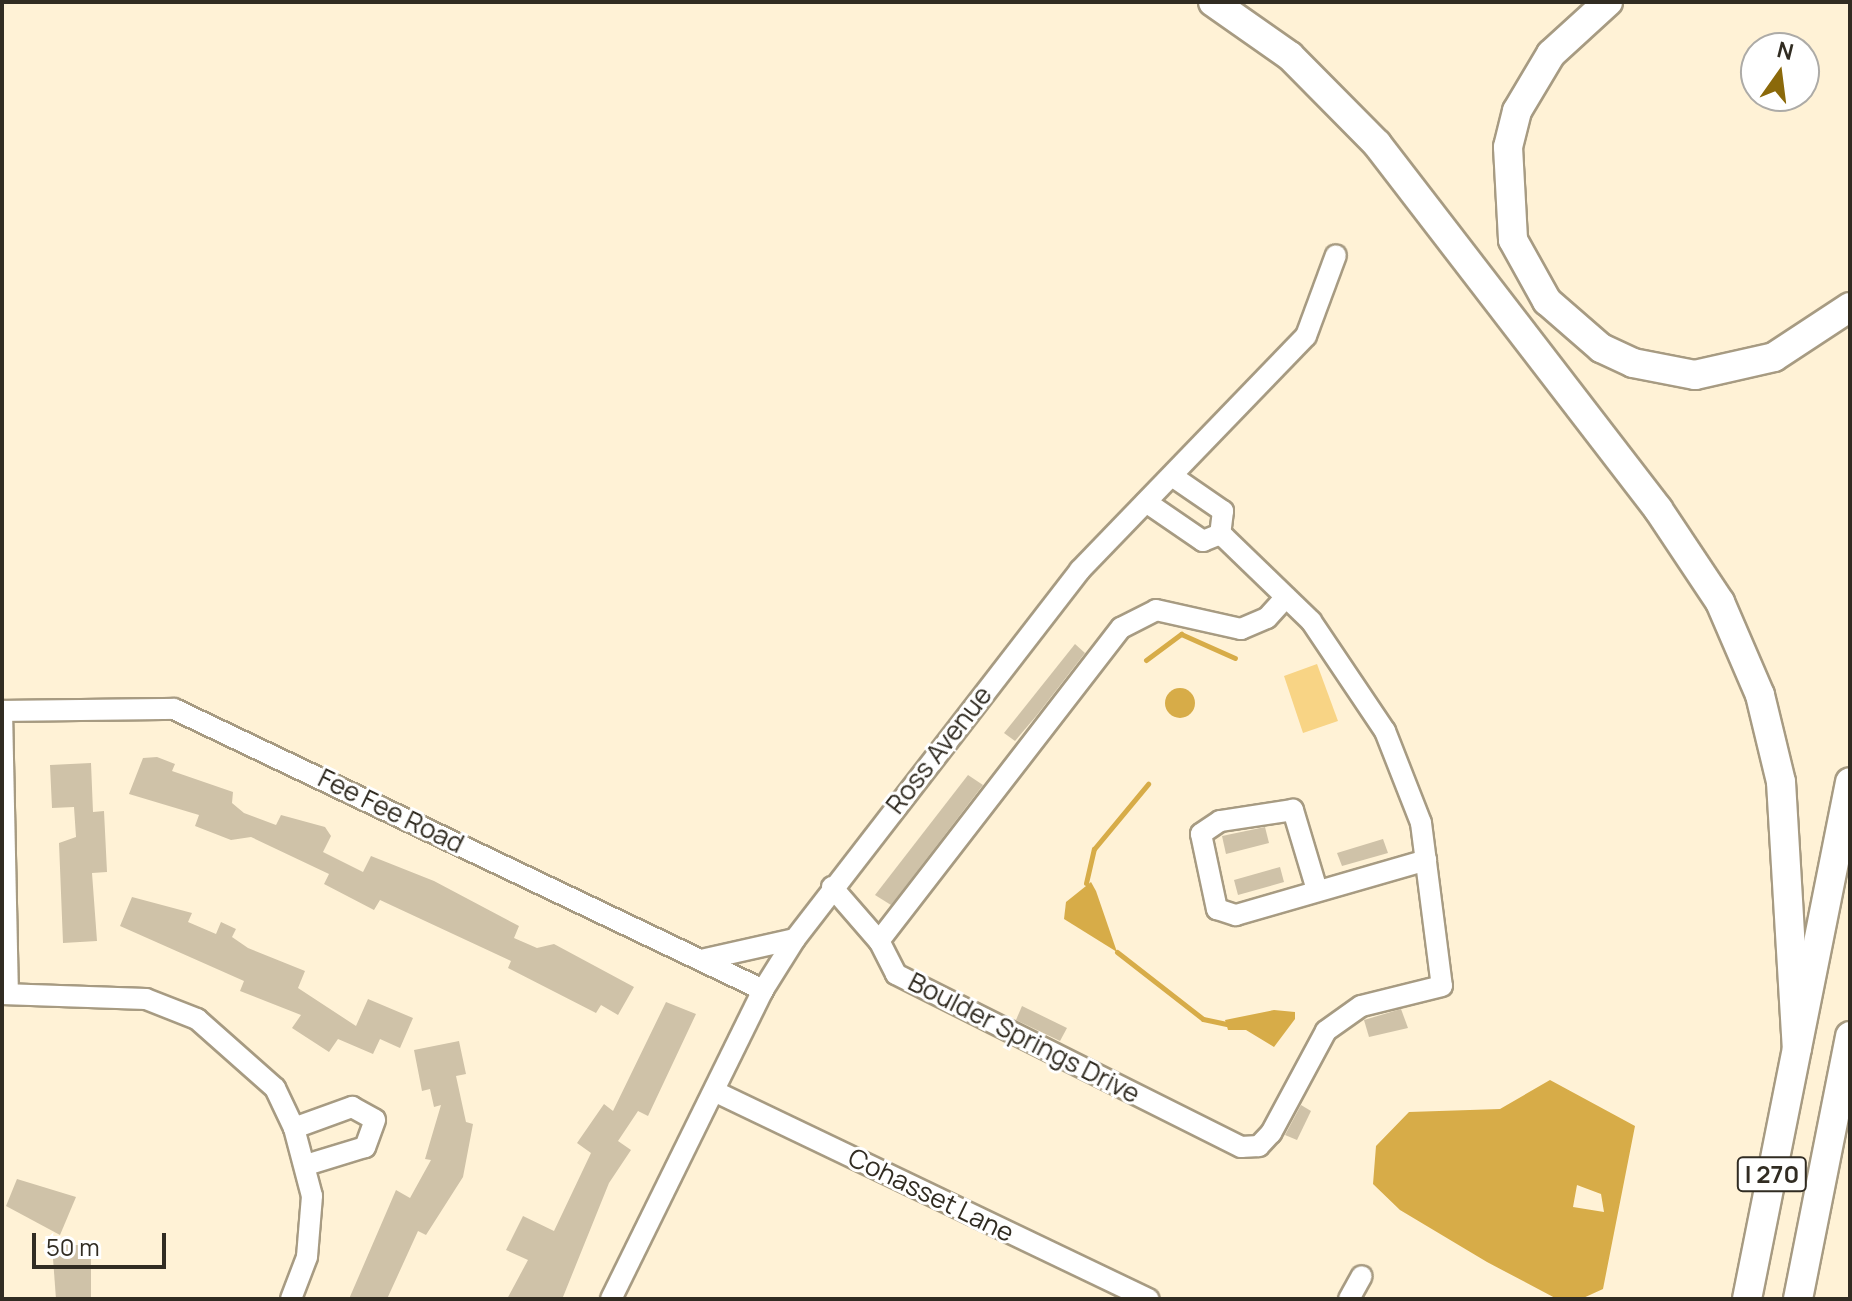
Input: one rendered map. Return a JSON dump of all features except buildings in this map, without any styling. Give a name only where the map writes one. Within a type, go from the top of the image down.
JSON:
[{"type":"highway","points":[[1213,2],[1290,56],[1377,144],[1658,509],[1720,602],[1760,695],[1781,782],[1797,1049]]},
{"type":"highway","points":[[1608,2],[1551,54],[1517,111],[1508,147],[1513,240],[1547,301],[1601,348],[1633,363],[1695,375],[1774,357],[1850,307]]},
{"type":"highway","name":"I 270","points":[[1747,1299],[1850,782]]},
{"type":"highway","name":"I 270","points":[[1798,1299],[1850,1036]]},
{"type":"highway","points":[[1815,1213],[1850,1136]]},
{"type":"street","name":"Ross Avenue","points":[[611,1299],[763,990],[795,939],[832,887],[1080,570],[1306,336],[1336,255]]},
{"type":"street","points":[[1172,476],[1223,511],[1220,534]]},
{"type":"street","points":[[1146,502],[1203,541],[1220,534]]},
{"type":"street","points":[[1220,534],[1286,597],[1349,668],[1385,731],[1417,804],[1426,860],[1236,915],[1217,909],[1201,834],[1220,821],[1293,810],[1317,890]]},
{"type":"street","points":[[879,941],[1121,628],[1156,610],[1241,629],[1267,618],[1286,597]]},
{"type":"street","name":"Fee Fee Road","points":[[2,711],[174,709],[763,990]]},
{"type":"street","points":[[2,711],[5,993],[146,999],[197,1019],[275,1088],[294,1128],[306,1165],[312,1229],[291,1299]]},
{"type":"street","name":"Boulder Springs Drive","points":[[832,887],[879,941],[896,974],[1241,1147],[1259,1146],[1271,1133],[1326,1031],[1361,1006],[1442,986],[1426,860]]},
{"type":"street","points":[[701,960],[795,939]]},
{"type":"street","name":"Cohasset Lane","points":[[714,1091],[1149,1299]]},
{"type":"street","points":[[294,1128],[352,1107],[375,1120],[365,1147],[306,1165]]},
{"type":"street","points":[[1349,1299],[1362,1276]]},
{"type":"shaded area","points":[[1317,664],[1338,721],[1303,733],[1284,676]]},
{"type":"shaded area","points":[[1180,688],[1191,692],[1195,703],[1191,714],[1180,718],[1169,714],[1165,703],[1169,692]]},
{"type":"shaded area","points":[[1091,882],[1117,952],[1064,919],[1066,902]]},
{"type":"shaded area","points":[[1274,1010],[1295,1012],[1295,1019],[1274,1047],[1246,1030],[1228,1030],[1225,1020]]},
{"type":"shaded area","points":[[1550,1080],[1635,1126],[1603,1289],[1581,1299],[1557,1299],[1400,1210],[1373,1184],[1376,1146],[1409,1112],[1500,1109]],"holes":[[[1577,1185],[1601,1194],[1604,1212],[1573,1207]]]},
{"type":"waterway","points":[[1146,660],[1181,634],[1235,658]]},
{"type":"waterway","points":[[1086,883],[1094,849],[1148,784]]},
{"type":"waterway","points":[[1117,952],[1203,1019],[1226,1024]]}]
